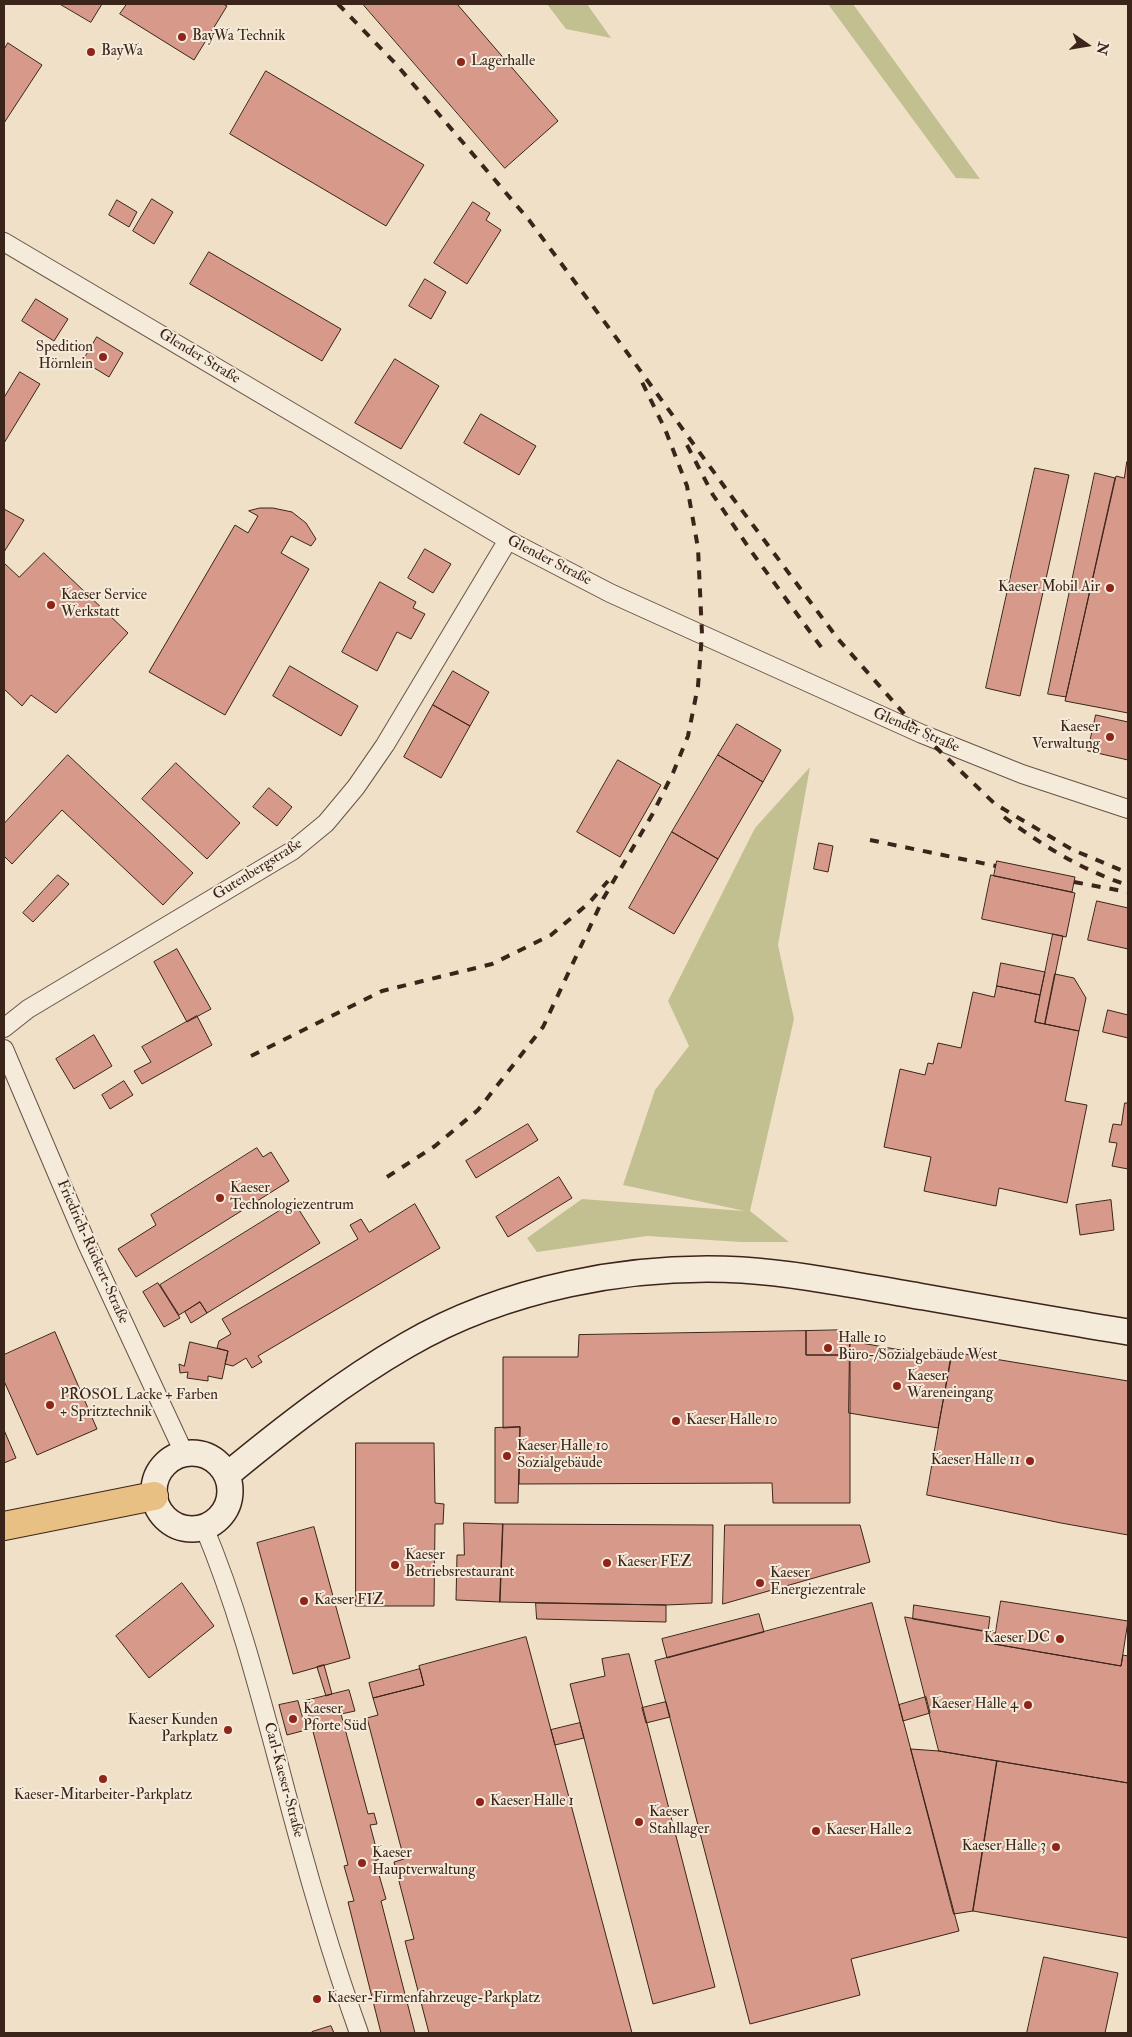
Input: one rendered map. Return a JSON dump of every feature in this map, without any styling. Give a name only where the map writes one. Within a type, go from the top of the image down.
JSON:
[{"type":"highway","points":[[4,1526],[154,1496]]},
{"type":"main road","points":[[227,1475],[340,1387],[407,1344],[442,1327],[496,1305],[560,1286],[605,1277],[651,1272],[712,1269],[788,1275],[1128,1332]]},
{"type":"main road","points":[[195,1453],[212,1458],[227,1475],[230,1484],[228,1505],[216,1522],[204,1528],[194,1530],[183,1529],[173,1525],[161,1514],[154,1496],[154,1486],[159,1471],[174,1458],[184,1454],[195,1453]]},
{"type":"street","name":"Glender Straße","points":[[4,242],[508,540],[610,593],[905,727],[1022,774],[1128,809]]},
{"type":"street","name":"Gutenbergstraße","points":[[4,1028],[28,1009],[292,851],[326,824],[356,787],[385,745],[508,540]]},
{"type":"street","name":"Friedrich-Rückert-Straße","points":[[4,1049],[87,1244],[184,1454]]},
{"type":"street","name":"Carl-Kaeser-Straße","points":[[204,1528],[223,1572],[331,1952],[359,2033]]},
{"type":"shaded area","points":[[547,4],[587,4],[611,38],[566,29]]},
{"type":"shaded area","points":[[828,4],[853,4],[980,179],[956,178]]},
{"type":"shaded area","points":[[810,767],[778,945],[794,1019],[750,1211],[789,1242],[741,1242],[647,1236],[537,1252],[527,1238],[582,1199],[745,1211],[623,1185],[655,1090],[689,1046],[668,1001],[755,828]]},
{"type":"building","points":[[60,4],[102,4],[91,22]]},
{"type":"building","name":"BayWa Technik","points":[[127,4],[223,4],[227,6],[194,60],[120,14]]},
{"type":"building","name":"Lagerhalle","points":[[363,4],[457,4],[558,121],[505,168]]},
{"type":"building","points":[[8,43],[42,65],[4,123],[4,50]]},
{"type":"building","points":[[266,71],[424,165],[386,226],[230,134]]},
{"type":"building","points":[[152,199],[173,212],[154,244],[133,231]]},
{"type":"building","points":[[117,200],[137,212],[129,227],[109,215]]},
{"type":"building","points":[[473,202],[490,213],[486,220],[501,230],[467,284],[434,263]]},
{"type":"building","points":[[209,252],[341,329],[322,361],[190,284]]},
{"type":"building","points":[[425,279],[446,292],[431,319],[409,306]]},
{"type":"building","points":[[36,299],[68,319],[54,341],[22,321]]},
{"type":"building","name":"Spedition Hörnlein","points":[[97,337],[123,353],[109,377],[83,361]]},
{"type":"building","points":[[395,359],[439,386],[401,449],[355,423]]},
{"type":"building","points":[[20,372],[40,384],[4,443],[4,398]]},
{"type":"building","points":[[481,414],[536,446],[519,475],[464,443]]},
{"type":"building","name":"Kaeser Mobil Air","points":[[1127,462],[1128,713],[1065,701],[1116,476],[1124,478]]},
{"type":"building","points":[[1035,468],[1069,475],[1020,696],[986,688]]},
{"type":"building","points":[[1095,473],[1115,478],[1066,697],[1048,694]]},
{"type":"building","points":[[260,508],[273,508],[292,512],[306,523],[316,539],[311,546],[291,536],[281,553],[309,569],[225,715],[149,672],[235,525],[248,533],[258,516],[249,511]]},
{"type":"building","points":[[4,509],[24,520],[4,552]]},
{"type":"building","points":[[425,549],[451,564],[433,593],[408,578]]},
{"type":"building","name":"Kaeser Service Werkstatt","points":[[44,553],[128,633],[56,713],[31,695],[22,706],[4,689],[4,563],[19,577]]},
{"type":"building","points":[[380,582],[416,602],[413,608],[425,614],[411,639],[397,632],[377,671],[342,652]]},
{"type":"building","points":[[290,666],[358,706],[341,736],[273,696]]},
{"type":"building","points":[[453,671],[489,692],[470,726],[433,705]]},
{"type":"building","points":[[433,705],[470,726],[441,778],[404,757]]},
{"type":"building","name":"Kaeser Verwaltung","points":[[1096,715],[1128,722],[1128,760],[1088,751]]},
{"type":"building","points":[[737,724],[781,750],[763,782],[718,755]]},
{"type":"building","points":[[68,755],[193,873],[163,905],[62,810],[12,864],[4,856],[4,824]]},
{"type":"building","points":[[718,755],[763,782],[718,859],[672,832]]},
{"type":"building","points":[[618,760],[661,785],[620,857],[577,832]]},
{"type":"building","points":[[176,763],[240,823],[207,859],[142,799]]},
{"type":"building","points":[[269,788],[292,807],[277,826],[253,807]]},
{"type":"building","points":[[672,832],[718,859],[674,934],[629,908]]},
{"type":"building","points":[[819,843],[833,846],[828,872],[814,869]]},
{"type":"building","points":[[997,861],[1075,877],[1072,892],[994,876]]},
{"type":"building","points":[[58,875],[69,884],[33,922],[23,913]]},
{"type":"building","points":[[991,875],[1075,893],[1066,937],[982,919]]},
{"type":"building","points":[[1097,901],[1128,908],[1128,949],[1088,940]]},
{"type":"building","points":[[1053,934],[1063,936],[1045,1024],[1035,1022]]},
{"type":"building","points":[[177,949],[211,1009],[187,1022],[154,962]]},
{"type":"building","points":[[1001,963],[1045,972],[1040,995],[997,986]]},
{"type":"building","points":[[1055,974],[1074,978],[1086,998],[1079,1031],[1045,1024]]},
{"type":"building","points":[[997,986],[1040,995],[1035,1022],[1079,1031],[1065,1101],[1087,1105],[1067,1203],[999,1188],[996,1206],[924,1191],[931,1157],[884,1147],[900,1069],[925,1075],[928,1063],[933,1064],[938,1043],[961,1048],[973,992],[994,997]]},
{"type":"building","points":[[1108,1010],[1128,1015],[1128,1038],[1103,1032]]},
{"type":"building","points":[[197,1016],[212,1045],[142,1084],[134,1071],[151,1062],[142,1047]]},
{"type":"building","points":[[94,1035],[112,1066],[74,1089],[56,1059]]},
{"type":"building","points":[[124,1081],[133,1095],[110,1109],[102,1095]]},
{"type":"building","points":[[1125,1103],[1128,1103],[1128,1169],[1112,1166],[1117,1143],[1109,1142],[1113,1124],[1121,1125]]},
{"type":"building","points":[[528,1124],[538,1140],[476,1178],[466,1161]]},
{"type":"building","name":"Kaeser Technologiezentrum","points":[[257,1148],[263,1157],[271,1152],[289,1181],[136,1277],[118,1249],[156,1225],[151,1215]]},
{"type":"building","points":[[559,1177],[572,1198],[508,1237],[496,1217]]},
{"type":"building","points":[[1111,1200],[1114,1230],[1080,1235],[1076,1205]]},
{"type":"building","points":[[294,1202],[320,1243],[207,1313],[200,1302],[179,1315],[160,1285]]},
{"type":"building","points":[[415,1204],[440,1248],[258,1356],[262,1362],[252,1368],[246,1358],[233,1366],[225,1364],[228,1351],[217,1348],[219,1341],[231,1334],[222,1319],[358,1239],[350,1225],[361,1219],[369,1232]]},
{"type":"building","points":[[158,1283],[180,1318],[164,1327],[143,1292]]},
{"type":"building","points":[[200,1302],[207,1313],[191,1323],[185,1312]]},
{"type":"building","name":"Halle 10 Büro-/Sozialgebäude West","points":[[850,1330],[850,1355],[806,1355],[806,1331]]},
{"type":"building","name":"Kaeser Halle 10","points":[[806,1331],[806,1355],[850,1355],[850,1503],[773,1503],[772,1483],[519,1484],[520,1427],[503,1428],[503,1357],[578,1357],[579,1335]]},
{"type":"building","name":"PROSOL Lacke + Farben + Spritztechnik","points":[[55,1332],[97,1429],[37,1455],[4,1381],[4,1355]]},
{"type":"building","name":"Kaeser Wareneingang","points":[[850,1341],[951,1359],[938,1428],[849,1413]]},
{"type":"building","points":[[190,1342],[228,1351],[222,1379],[208,1376],[208,1381],[187,1378],[188,1372],[180,1373],[179,1364],[184,1366]]},
{"type":"building","name":"Kaeser Halle 11","points":[[952,1352],[1128,1381],[1128,1535],[927,1495]]},
{"type":"building","name":"Kaeser Halle 10 Sozialgebäude","points":[[520,1427],[518,1503],[495,1503],[495,1428]]},
{"type":"building","points":[[4,1430],[16,1458],[4,1463]]},
{"type":"building","name":"Kaeser Betriebsrestaurant","points":[[356,1443],[434,1443],[435,1503],[444,1504],[443,1524],[435,1524],[434,1606],[356,1606]]},
{"type":"building","points":[[464,1523],[503,1524],[500,1602],[456,1600],[457,1555],[464,1555]]},
{"type":"building","name":"Kaeser FEZ","points":[[503,1524],[713,1525],[712,1603],[666,1605],[500,1602]]},
{"type":"building","name":"Kaeser Energiezentrale","points":[[725,1525],[860,1525],[870,1562],[723,1604]]},
{"type":"building","name":"Kaeser FIZ","points":[[314,1527],[350,1658],[293,1674],[257,1543]]},
{"type":"building","points":[[182,1583],[214,1626],[149,1678],[116,1636]]},
{"type":"building","name":"Kaeser DC","points":[[1001,1601],[1128,1621],[1121,1666],[994,1644]]},
{"type":"building","points":[[536,1603],[666,1605],[666,1622],[537,1619]]},
{"type":"building","name":"Kaeser Halle 2","points":[[872,1603],[959,1931],[851,1959],[860,1995],[750,2024],[655,1661]]},
{"type":"building","points":[[914,1605],[990,1617],[988,1632],[913,1619]]},
{"type":"building","points":[[759,1614],[764,1632],[667,1658],[662,1639]]},
{"type":"building","name":"Kaeser Halle 4","points":[[905,1617],[996,1633],[994,1644],[1121,1666],[1123,1655],[1128,1656],[1128,1783],[939,1751]]},
{"type":"building","name":"Kaeser Halle 1","points":[[526,1637],[632,2033],[429,2033],[405,1941],[414,1939],[394,1862],[404,1859],[367,1718],[378,1715],[373,1698],[424,1685],[419,1666]]},
{"type":"building","name":"Kaeser Stahllager","points":[[629,1654],[715,1987],[653,2004],[570,1684],[605,1676],[602,1659]]},
{"type":"building","points":[[324,1665],[332,1694],[326,1696],[317,1667]]},
{"type":"building","points":[[420,1669],[424,1685],[373,1698],[369,1683]]},
{"type":"building","name":"Kaeser Hauptverwaltung","points":[[349,1690],[355,1711],[341,1714],[368,1814],[374,1813],[377,1824],[370,1825],[379,1859],[375,1861],[386,1899],[381,1901],[415,2033],[381,2033],[348,1902],[354,1901],[344,1866],[348,1865],[305,1701]]},
{"type":"building","points":[[926,1697],[930,1713],[903,1721],[899,1705]]},
{"type":"building","name":"Kaeser Pforte Süd","points":[[298,1701],[306,1730],[287,1735],[279,1705]]},
{"type":"building","points":[[666,1702],[670,1717],[646,1723],[642,1708]]},
{"type":"building","points":[[580,1723],[584,1738],[555,1745],[551,1730]]},
{"type":"building","points":[[911,1749],[939,1751],[997,1761],[973,1911],[954,1914]]},
{"type":"building","name":"Kaeser Halle 3","points":[[997,1761],[1128,1783],[1128,1938],[973,1911]]},
{"type":"building","points":[[1044,1957],[1118,1973],[1105,2033],[1027,2033]]},
{"type":"building","points":[[331,2026],[334,2033],[312,2033],[312,2032]]},
{"type":"railway","points":[[338,4],[396,64],[529,220],[838,639],[922,734],[995,804],[1073,850],[1128,873]]},
{"type":"railway","points":[[387,1177],[435,1146],[478,1110],[543,1027],[603,899],[652,815],[673,773],[688,736],[698,686],[702,634],[698,548],[687,486],[665,429],[641,380]]},
{"type":"railway","points":[[687,445],[713,495],[751,551],[824,651]]},
{"type":"railway","points":[[1004,817],[1079,865],[1128,885]]},
{"type":"railway","points":[[870,840],[996,866]]},
{"type":"railway","points":[[251,1056],[382,991],[492,964],[551,935],[589,903],[608,881]]},
{"type":"railway","points":[[1074,882],[1128,892]]},
{"type":"place","name":"BayWa Technik","points":[[182,37]]},
{"type":"place","name":"BayWa","points":[[91,52]]},
{"type":"place","name":"Lagerhalle","points":[[461,62]]},
{"type":"place","name":"Spedition Hörnlein","points":[[103,357]]},
{"type":"place","name":"Kaeser Mobil Air","points":[[1110,588]]},
{"type":"place","name":"Kaeser Service Werkstatt","points":[[51,605]]},
{"type":"place","name":"Kaeser Verwaltung","points":[[1110,737]]},
{"type":"place","name":"Kaeser Technologiezentrum","points":[[220,1198]]},
{"type":"place","name":"Halle 10 Büro-/Sozialgebäude West","points":[[828,1348]]},
{"type":"place","name":"Kaeser Wareneingang","points":[[897,1386]]},
{"type":"place","name":"PROSOL Lacke + Farben + Spritztechnik","points":[[50,1405]]},
{"type":"place","name":"Kaeser Halle 10","points":[[676,1421]]},
{"type":"place","name":"Kaeser Halle 10 Sozialgebäude","points":[[507,1456]]},
{"type":"place","name":"Kaeser Halle 11","points":[[1030,1461]]},
{"type":"place","name":"Kaeser FEZ","points":[[607,1563]]},
{"type":"place","name":"Kaeser Betriebsrestaurant","points":[[395,1565]]},
{"type":"place","name":"Kaeser Energiezentrale","points":[[760,1583]]},
{"type":"place","name":"Kaeser FIZ","points":[[304,1601]]},
{"type":"place","name":"Kaeser DC","points":[[1060,1639]]},
{"type":"place","name":"Kaeser Halle 4","points":[[1028,1705]]},
{"type":"place","name":"Kaeser Pforte Süd","points":[[293,1719]]},
{"type":"place","name":"Kaeser Kunden Parkplatz","points":[[228,1730]]},
{"type":"place","name":"Kaeser-Mitarbeiter-Parkplatz","points":[[103,1779]]},
{"type":"place","name":"Kaeser Halle 1","points":[[480,1802]]},
{"type":"place","name":"Kaeser Stahllager","points":[[639,1822]]},
{"type":"place","name":"Kaeser Halle 2","points":[[816,1831]]},
{"type":"place","name":"Kaeser Halle 3","points":[[1056,1847]]},
{"type":"place","name":"Kaeser Hauptverwaltung","points":[[362,1863]]},
{"type":"place","name":"Kaeser-Firmenfahrzeuge-Parkplatz","points":[[317,1999]]}]
